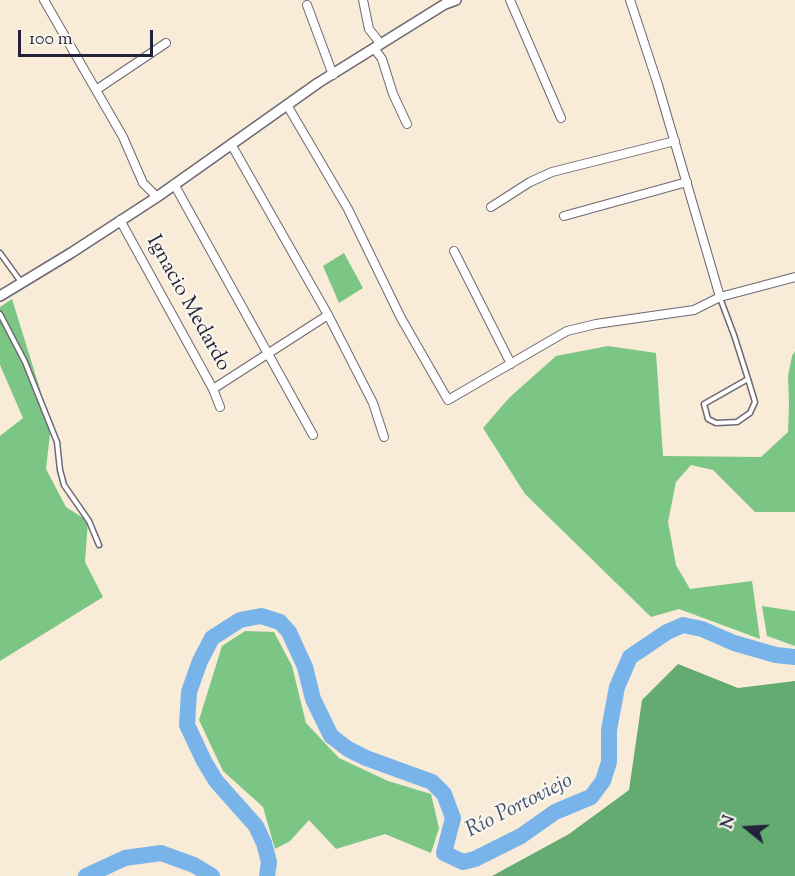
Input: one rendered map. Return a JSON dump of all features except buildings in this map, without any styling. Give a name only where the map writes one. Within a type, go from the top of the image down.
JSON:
[{"type":"street","points":[[44,0],[123,137],[143,183],[157,196]]},
{"type":"street","points":[[363,0],[369,29],[377,45],[393,94],[407,124]]},
{"type":"street","points":[[0,296],[71,253],[157,196],[377,45],[444,4],[456,0]]},
{"type":"street","points":[[510,0],[561,118]]},
{"type":"street","points":[[630,0],[675,141],[720,297]]},
{"type":"street","points":[[308,5],[333,75]]},
{"type":"street","points":[[96,90],[166,43]]},
{"type":"street","points":[[287,105],[348,209],[401,318],[448,400],[567,331],[596,324],[694,310],[720,297],[795,277]]},
{"type":"street","points":[[491,207],[530,182],[552,172],[675,141]]},
{"type":"street","points":[[231,144],[328,315],[373,403],[384,437]]},
{"type":"street","points":[[564,216],[687,182]]},
{"type":"street","points":[[174,184],[313,435]]},
{"type":"street","name":"Ignacio Medardo","points":[[120,220],[213,388],[220,407]]},
{"type":"street","points":[[454,250],[511,364]]},
{"type":"street","points":[[213,388],[328,315]]},
{"type":"lane","points":[[0,254],[22,283]]},
{"type":"lane","points":[[720,297],[748,379],[755,402],[750,413],[737,422],[716,423],[708,419],[704,404],[748,379]]},
{"type":"lane","points":[[0,314],[25,362],[57,442],[64,485],[89,521],[99,545]]},
{"type":"green space","points":[[344,253],[363,288],[339,303],[323,266]]},
{"type":"green space","points":[[12,299],[51,425],[46,469],[66,507],[88,521],[85,562],[103,597],[0,661],[0,436],[23,418],[0,365],[0,307]]},
{"type":"green space","points":[[608,346],[656,353],[663,456],[761,457],[788,432],[788,376],[795,351],[795,512],[755,512],[713,470],[691,465],[676,482],[668,522],[676,565],[690,589],[752,581],[760,639],[679,609],[651,617],[525,494],[483,428],[509,398],[556,356]]},
{"type":"green space","points":[[762,606],[795,611],[795,646],[767,636]]},
{"type":"green space","points":[[245,631],[274,632],[292,666],[306,723],[339,758],[388,781],[431,794],[439,828],[431,853],[385,834],[336,849],[309,820],[290,841],[275,849],[263,807],[223,771],[199,720],[222,646]]},
{"type":"green space","points":[[678,664],[738,688],[795,681],[795,876],[492,876],[569,834],[629,790],[642,700]]},
{"type":"waterway","name":"Río Portoviejo","points":[[267,876],[269,862],[256,826],[216,781],[187,725],[189,692],[200,661],[212,638],[240,620],[261,616],[280,622],[289,632],[305,667],[313,699],[331,736],[348,749],[366,758],[432,782],[444,794],[453,818],[444,853],[463,862],[475,859],[521,836],[555,812],[591,797],[603,781],[609,762],[609,730],[617,687],[630,657],[667,632],[683,625],[702,629],[734,643],[776,655],[795,657]]},
{"type":"waterway","name":"Río Portoviejo","points":[[86,876],[125,858],[161,853],[194,865],[212,876]]}]
